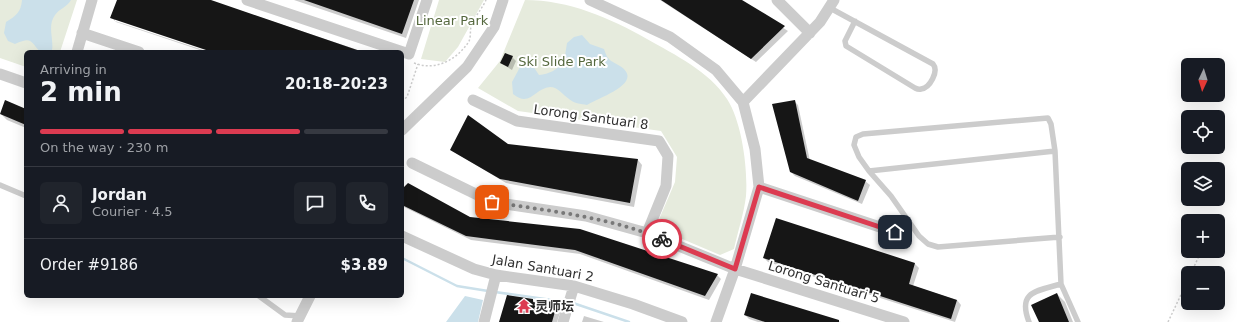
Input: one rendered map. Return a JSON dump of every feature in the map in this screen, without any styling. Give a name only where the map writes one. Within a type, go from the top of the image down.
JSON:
[{"type":"street","points":[[77,50],[92,0]]},
{"type":"street","points":[[247,0],[397,50]]},
{"type":"street","points":[[404,52],[409,54],[427,0]]},
{"type":"street","points":[[404,128],[467,67],[494,27],[503,0]]},
{"type":"street","points":[[590,0],[670,37],[716,70],[743,102],[755,149],[759,187],[735,269],[717,321]]},
{"type":"street","points":[[777,0],[810,33]]},
{"type":"street","points":[[743,102],[810,33],[832,4]]},
{"type":"street","points":[[82,33],[133,50]]},
{"type":"street","points":[[0,74],[24,82]]},
{"type":"street","name":"Lorong Santuari 8","points":[[473,100],[517,121],[659,141],[668,156],[666,186],[647,233]]},
{"type":"street","name":"Lorong Santuari 5","points":[[412,164],[492,202],[586,216],[647,233],[735,269],[904,322]]},
{"type":"street","points":[[759,187],[895,232]]},
{"type":"street","name":"Jalan Santuari 2","points":[[404,237],[474,270],[495,278],[573,289],[619,299],[682,322]]},
{"type":"street","points":[[484,322],[495,278]]},
{"type":"street","points":[[563,322],[573,289]]},
{"type":"street","points":[[299,319],[309,298]]},
{"type":"lane","points":[[832,4],[855,21],[933,64],[936,72],[927,87],[922,90],[915,88],[846,46],[845,41],[855,21]]},
{"type":"lane","points":[[1060,237],[938,248],[928,244],[919,236],[891,196],[859,157],[854,145],[856,137],[863,134],[1048,118],[1051,124],[1055,151],[1060,237],[1061,284],[1078,322]]},
{"type":"lane","points":[[869,171],[1055,151]]},
{"type":"lane","points":[[0,185],[24,195]]},
{"type":"lane","points":[[1029,322],[1024,310],[1026,300],[1030,294],[1061,284]]},
{"type":"lane","points":[[262,298],[284,314],[299,319]]},
{"type":"path","points":[[409,54],[414,63],[424,67],[449,61],[468,42],[470,26],[486,0]]},
{"type":"path","points":[[404,99],[407,97],[418,64]]},
{"type":"path","points":[[1168,322],[1181,295]]},
{"type":"green space","points":[[0,0],[77,0],[61,50],[24,50],[24,66],[0,58]]},
{"type":"green space","name":"Linear Park","points":[[439,0],[484,0],[458,47],[445,62],[421,59]]},
{"type":"green space","name":"Ski Slide Park","points":[[525,0],[557,3],[604,17],[633,31],[691,64],[720,89],[727,99],[737,120],[745,160],[746,196],[734,249],[720,255],[661,230],[657,224],[675,182],[677,157],[661,131],[518,111],[478,88],[500,61]]},
{"type":"water","points":[[22,0],[71,0],[57,13],[51,24],[52,50],[38,50],[32,42],[27,40],[15,44],[8,41],[4,33],[6,22],[13,18],[20,8]]},
{"type":"water","points":[[582,35],[590,44],[604,49],[610,60],[626,72],[627,78],[624,84],[609,94],[587,105],[573,101],[553,87],[540,90],[532,96],[524,99],[513,94],[512,82],[523,59],[529,60],[539,75],[549,73],[564,62],[567,43],[574,37]]},
{"type":"water","points":[[465,296],[483,300],[478,322],[446,322]]},
{"type":"building","points":[[117,0],[211,0],[357,50],[206,50],[110,18]]},
{"type":"building","points":[[304,0],[414,0],[402,34]]},
{"type":"building","points":[[661,0],[742,0],[785,26],[751,59]]},
{"type":"building","points":[[505,53],[513,56],[508,67],[500,63]]},
{"type":"building","points":[[5,100],[24,108],[24,124],[0,114]]},
{"type":"building","points":[[795,100],[807,158],[866,180],[858,201],[790,172],[772,104]]},
{"type":"building","points":[[468,115],[508,144],[638,159],[630,203],[500,179],[450,150]]},
{"type":"building","points":[[408,183],[470,217],[580,229],[718,274],[705,296],[575,250],[466,236],[404,206],[404,187]]},
{"type":"building","points":[[776,218],[915,263],[909,284],[957,300],[951,319],[763,258]]},
{"type":"building","points":[[751,293],[839,320],[839,322],[765,322],[744,315]]},
{"type":"building","points":[[1057,293],[1069,322],[1039,322],[1031,305]]},
{"type":"building","points":[[507,295],[533,299],[533,302],[556,308],[552,322],[499,322]]},
{"type":"waterway","points":[[404,259],[457,286],[488,291]]},
{"type":"waterway","points":[[495,292],[566,302]]},
{"type":"waterway","points":[[573,303],[629,322]]},
{"type":"way so far","points":[[492,202],[586,216],[647,233],[662,239]]},
{"type":"place","name":"灵师坛","points":[[524,306]]},
{"type":"route","points":[[662,239],[735,269],[759,187],[895,232]]}]
